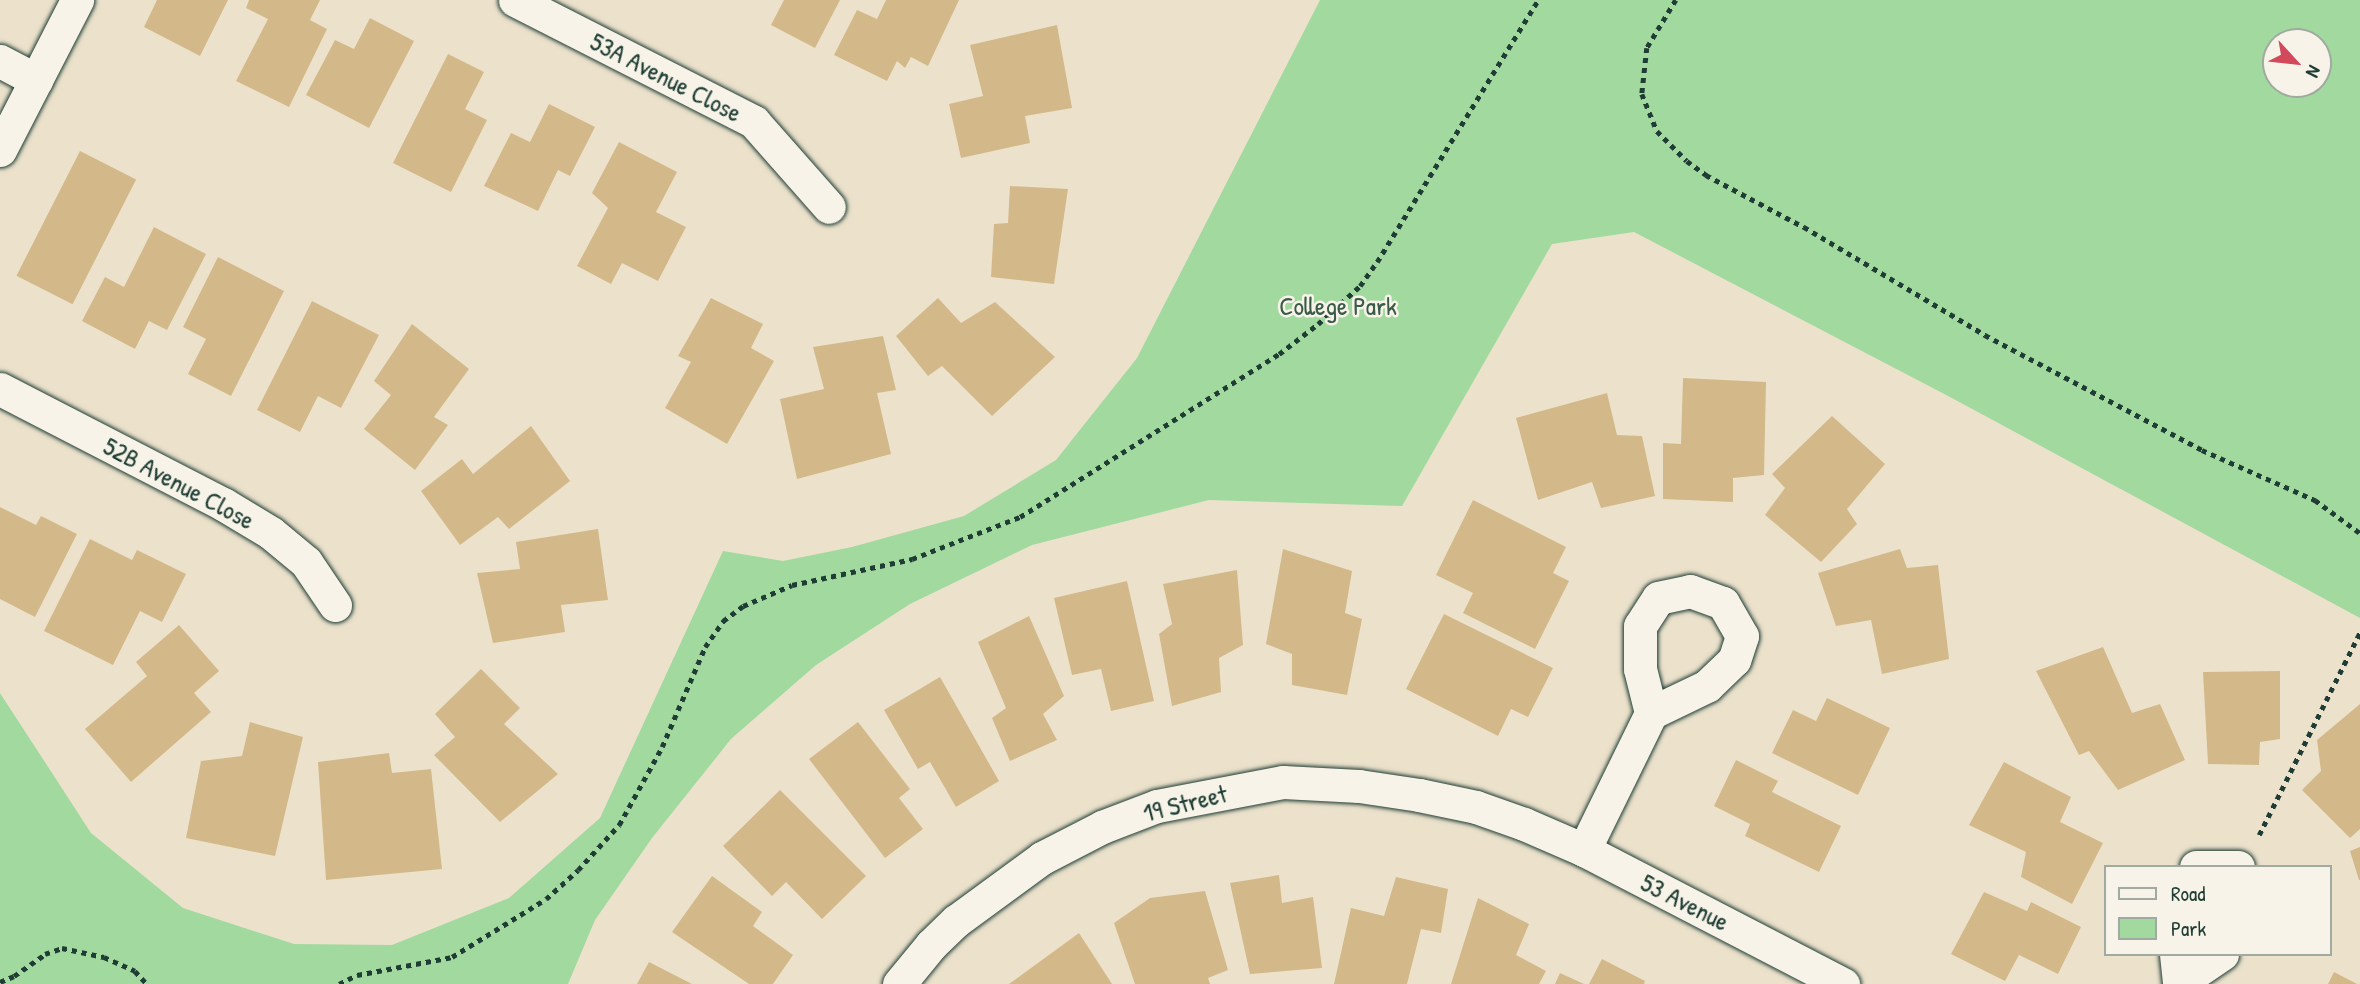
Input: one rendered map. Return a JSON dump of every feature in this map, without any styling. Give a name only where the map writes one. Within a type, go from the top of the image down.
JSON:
[{"type":"street","points":[[0,150],[77,0]]},
{"type":"street","name":"53A Avenue Close","points":[[514,0],[754,122],[829,207]]},
{"type":"street","points":[[0,61],[36,80]]},
{"type":"street","name":"52B Avenue Close","points":[[0,389],[223,504],[271,533],[306,562],[335,606]]},
{"type":"street","points":[[1584,850],[1651,713]]},
{"type":"street","name":"19 Street","points":[[899,984],[948,929],[1010,880],[1042,858],[1102,827],[1157,806],[1283,782],[1359,786],[1419,795],[1476,807],[1524,824]]},
{"type":"street","name":"53 Avenue","points":[[1524,824],[1584,850],[1843,984]]},
{"type":"street","points":[[2176,956],[2178,984]]},
{"type":"street","points":[[2178,984],[2219,956]]},
{"type":"path","points":[[339,984],[357,975],[452,957],[546,899],[578,870],[619,825],[662,747],[705,647],[723,621],[743,607],[792,586],[912,559],[1020,517],[1279,354],[1318,324],[1360,286],[1377,261],[1538,0]]},
{"type":"path","points":[[1676,0],[1647,48],[1642,94],[1657,131],[1687,161],[1706,175],[1804,227],[1985,335],[2202,450],[2315,500],[2360,533]]},
{"type":"path","points":[[2259,835],[2360,632]]},
{"type":"path","points":[[0,982],[45,954],[62,948],[104,957],[135,971],[147,984]]},
{"type":"green space","name":"College Park","points":[[1320,0],[2360,0],[2360,618],[1950,397],[1634,232],[1552,244],[1402,506],[1209,500],[1032,545],[910,604],[816,665],[731,739],[652,838],[595,920],[568,984],[0,984],[0,693],[91,833],[183,908],[294,944],[392,945],[509,898],[600,818],[723,551],[783,561],[852,547],[964,516],[1056,460],[1137,358]]},
{"type":"building","points":[[157,0],[228,0],[200,56],[144,27]]},
{"type":"building","points":[[249,0],[320,0],[310,20],[327,29],[289,107],[236,81],[268,19],[246,8]]},
{"type":"building","points":[[784,0],[840,0],[815,48],[771,25]]},
{"type":"building","points":[[886,0],[959,0],[928,66],[911,57],[905,68],[897,61],[887,81],[834,55],[857,10],[877,19]]},
{"type":"building","points":[[370,18],[414,41],[369,128],[306,95],[335,40],[354,49]]},
{"type":"building","points":[[1057,25],[1072,108],[1025,116],[1030,143],[961,158],[949,104],[983,96],[970,45]]},
{"type":"building","points":[[448,54],[484,72],[465,109],[487,120],[451,192],[393,163]]},
{"type":"building","points":[[549,104],[595,127],[570,176],[558,170],[538,211],[484,186],[511,133],[530,142]]},
{"type":"building","points":[[619,142],[677,172],[656,212],[686,227],[658,281],[622,263],[611,284],[577,266],[608,208],[592,193]]},
{"type":"building","points":[[80,151],[136,180],[73,304],[16,276]]},
{"type":"building","points":[[1010,186],[1068,189],[1054,284],[991,277],[994,224],[1008,223]]},
{"type":"building","points":[[154,227],[206,254],[167,330],[149,321],[135,349],[82,321],[105,277],[124,287]]},
{"type":"building","points":[[218,257],[284,291],[231,396],[188,374],[206,339],[183,327]]},
{"type":"building","points":[[711,298],[763,324],[751,348],[774,361],[727,444],[665,408],[691,362],[678,356]]},
{"type":"building","points":[[938,298],[961,323],[995,302],[1055,357],[992,416],[942,366],[928,376],[896,336]]},
{"type":"building","points":[[312,301],[379,335],[341,408],[318,396],[300,432],[257,410]]},
{"type":"building","points":[[412,324],[469,369],[434,417],[448,425],[415,470],[364,429],[391,395],[374,381]]},
{"type":"building","points":[[883,336],[896,390],[877,393],[891,454],[797,479],[780,399],[824,389],[813,347]]},
{"type":"building","points":[[1683,378],[1766,382],[1764,475],[1733,478],[1733,502],[1663,499],[1663,443],[1681,444]]},
{"type":"building","points":[[1607,393],[1617,435],[1642,436],[1655,496],[1601,508],[1592,482],[1538,500],[1516,418]]},
{"type":"building","points":[[1832,416],[1885,464],[1847,509],[1857,524],[1821,562],[1765,515],[1785,488],[1772,474]]},
{"type":"building","points":[[531,426],[570,481],[509,529],[498,517],[460,545],[421,491],[462,459],[473,474]]},
{"type":"building","points":[[1473,500],[1566,547],[1553,573],[1569,581],[1535,649],[1463,613],[1473,593],[1436,575]]},
{"type":"building","points":[[0,507],[36,525],[41,516],[77,534],[35,617],[0,599]]},
{"type":"building","points":[[598,529],[608,600],[561,605],[565,632],[493,643],[477,573],[520,569],[516,542]]},
{"type":"building","points":[[90,539],[132,560],[137,550],[186,574],[162,622],[140,611],[113,665],[44,631]]},
{"type":"building","points":[[1283,549],[1352,571],[1345,613],[1362,619],[1347,695],[1292,685],[1292,654],[1266,644]]},
{"type":"building","points":[[1900,549],[1907,568],[1938,565],[1949,659],[1882,674],[1871,620],[1836,626],[1818,573]]},
{"type":"building","points":[[1237,570],[1243,645],[1219,658],[1221,692],[1172,706],[1159,634],[1172,624],[1163,584]]},
{"type":"building","points":[[1127,581],[1154,701],[1111,711],[1101,669],[1072,675],[1054,598]]},
{"type":"building","points":[[1444,614],[1553,668],[1528,717],[1511,709],[1498,736],[1406,689]]},
{"type":"building","points":[[1029,616],[1064,696],[1043,714],[1057,740],[1010,761],[992,718],[1006,708],[978,642]]},
{"type":"building","points":[[179,625],[219,671],[194,693],[211,712],[131,782],[85,729],[147,676],[136,662]]},
{"type":"building","points":[[2103,647],[2132,713],[2160,704],[2185,760],[2118,790],[2089,751],[2079,755],[2036,671]]},
{"type":"building","points":[[481,669],[520,708],[504,724],[558,774],[500,822],[434,755],[455,737],[435,714]]},
{"type":"building","points":[[2280,671],[2280,739],[2260,742],[2259,765],[2208,764],[2203,672]]},
{"type":"building","points":[[940,677],[999,781],[956,807],[930,762],[918,769],[884,710]]},
{"type":"building","points":[[1827,698],[1890,728],[1858,795],[1772,753],[1793,710],[1816,721]]},
{"type":"building","points":[[2360,704],[2360,829],[2350,838],[2302,790],[2321,771],[2317,740]]},
{"type":"building","points":[[250,722],[303,737],[275,856],[186,838],[201,761],[242,756]]},
{"type":"building","points":[[858,722],[910,789],[899,798],[923,829],[885,858],[809,759]]},
{"type":"building","points":[[389,753],[392,773],[431,769],[442,869],[326,880],[318,762]]},
{"type":"building","points":[[1736,760],[1778,781],[1772,792],[1841,826],[1819,872],[1745,836],[1750,824],[1714,806]]},
{"type":"building","points":[[2004,762],[2071,797],[2060,822],[2103,843],[2072,904],[2021,877],[2026,852],[1969,825]]},
{"type":"building","points":[[780,790],[866,876],[822,919],[786,882],[772,896],[723,846]]},
{"type":"building","points":[[2360,847],[2360,880],[2359,880],[2350,851]]},
{"type":"building","points":[[1279,875],[1282,903],[1313,897],[1322,968],[1250,974],[1230,883]]},
{"type":"building","points":[[712,876],[762,912],[753,926],[793,955],[773,984],[749,984],[672,932]]},
{"type":"building","points":[[1396,877],[1448,889],[1441,933],[1421,929],[1407,984],[1334,984],[1351,908],[1384,916]]},
{"type":"building","points":[[1205,891],[1228,970],[1208,978],[1210,984],[1135,984],[1114,923],[1150,898]]},
{"type":"building","points":[[1984,892],[2027,911],[2031,902],[2081,927],[2058,974],[2019,955],[2005,981],[1951,954]]},
{"type":"building","points":[[1478,898],[1529,924],[1516,955],[1546,971],[1539,984],[1451,984]]},
{"type":"building","points":[[1079,933],[1112,984],[1009,984]]},
{"type":"building","points":[[1602,959],[1645,981],[1644,984],[1589,984]]},
{"type":"building","points":[[649,962],[692,984],[637,984]]},
{"type":"building","points":[[2334,972],[2357,984],[2328,984]]},
{"type":"building","points":[[1560,973],[1584,984],[1555,984]]}]
